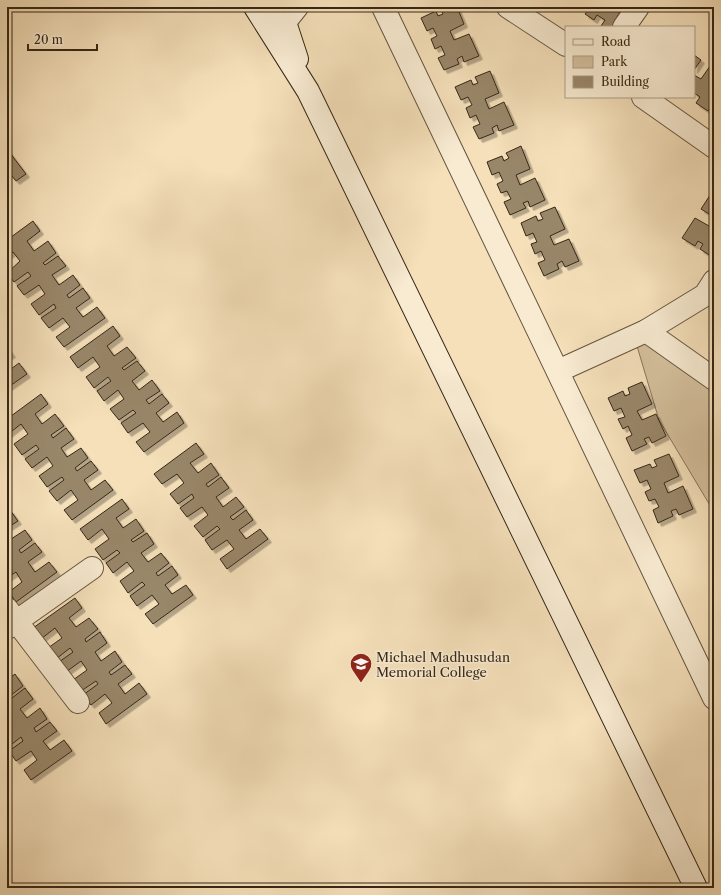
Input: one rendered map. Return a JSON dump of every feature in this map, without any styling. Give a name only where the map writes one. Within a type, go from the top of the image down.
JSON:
[{"type":"street","points":[[255,7],[308,91],[696,888]]},
{"type":"street","points":[[383,7],[714,698]]},
{"type":"street","points":[[508,7],[565,44]]},
{"type":"street","points":[[625,26],[638,7]]},
{"type":"street","points":[[287,12],[308,91]]},
{"type":"street","points":[[644,98],[714,147]]},
{"type":"street","points":[[558,371],[646,331],[705,294],[714,281]]},
{"type":"street","points":[[646,331],[714,379]]},
{"type":"street","points":[[78,702],[10,619],[92,568]]},
{"type":"green space","points":[[634,336],[714,387],[714,512],[659,420]]},
{"type":"building","points":[[457,7],[464,24],[450,31],[454,40],[469,34],[479,56],[464,62],[462,56],[457,59],[459,64],[444,70],[438,58],[445,55],[441,46],[435,49],[431,39],[437,36],[433,28],[427,31],[421,18],[436,11],[438,16],[443,14],[440,8]]},
{"type":"building","points":[[585,7],[631,7],[625,15],[620,12],[617,17],[622,19],[618,26],[601,26],[605,20],[597,15],[594,20],[585,14],[589,9]]},
{"type":"building","points":[[695,56],[701,60],[695,69]]},
{"type":"building","points":[[710,66],[714,69],[714,102],[708,111],[696,103],[700,97],[695,94],[695,76],[701,79]]},
{"type":"building","points":[[490,71],[499,93],[485,99],[489,109],[504,102],[514,125],[499,131],[497,125],[492,128],[494,133],[479,139],[473,127],[480,124],[476,115],[470,118],[466,108],[472,105],[468,97],[461,100],[455,87],[471,80],[473,85],[478,83],[475,77]]},
{"type":"building","points":[[521,146],[530,169],[516,175],[520,185],[535,178],[545,200],[530,207],[528,201],[523,203],[526,208],[510,215],[504,202],[511,199],[507,191],[501,193],[497,184],[503,181],[499,172],[492,175],[487,162],[502,156],[504,161],[509,158],[506,153]]},
{"type":"building","points":[[7,149],[26,174],[16,181],[7,170]]},
{"type":"building","points":[[714,189],[714,217],[701,209]]},
{"type":"building","points":[[555,207],[565,229],[550,236],[554,245],[569,239],[579,261],[565,267],[562,261],[557,264],[559,269],[544,276],[538,263],[545,260],[541,251],[535,254],[531,244],[537,242],[533,233],[526,236],[521,223],[536,216],[538,221],[543,219],[540,213]]},
{"type":"building","points":[[695,218],[709,226],[714,219],[714,258],[700,249],[703,244],[698,241],[695,246],[682,238]]},
{"type":"building","points":[[33,221],[40,231],[27,241],[34,251],[48,241],[56,253],[43,263],[45,265],[58,256],[66,266],[52,275],[59,285],[73,275],[80,285],[67,295],[69,298],[83,288],[90,298],[76,308],[83,317],[97,307],[105,318],[64,347],[56,337],[70,327],[63,318],[49,328],[41,318],[56,308],[54,304],[39,315],[31,304],[45,294],[39,285],[24,295],[17,286],[31,276],[28,272],[14,282],[7,273],[20,261],[13,252],[7,256],[7,240]]},
{"type":"building","points":[[113,326],[120,336],[107,346],[114,356],[127,347],[136,358],[122,368],[124,370],[137,361],[145,371],[132,381],[139,390],[152,380],[160,391],[146,400],[149,404],[162,394],[169,403],[156,413],[163,422],[177,412],[184,423],[144,452],[136,442],[150,432],[143,423],[128,433],[121,423],[136,413],[133,410],[119,420],[110,409],[124,399],[118,390],[104,401],[97,391],[111,381],[108,377],[94,388],[86,377],[100,367],[93,357],[78,368],[70,357]]},
{"type":"building","points":[[7,347],[12,354],[7,357]]},
{"type":"building","points":[[19,363],[27,374],[7,388],[7,372]]},
{"type":"building","points":[[642,382],[652,404],[637,411],[642,420],[656,414],[666,436],[652,443],[649,437],[644,439],[647,444],[632,451],[626,438],[632,435],[628,426],[623,429],[618,419],[625,417],[621,408],[614,411],[608,398],[623,391],[625,396],[630,394],[628,388]]},
{"type":"building","points":[[41,394],[48,404],[35,414],[42,424],[55,414],[64,426],[51,435],[53,438],[66,428],[74,439],[61,448],[67,457],[81,448],[88,458],[75,468],[77,471],[91,461],[98,470],[84,480],[91,490],[105,480],[113,490],[72,520],[64,510],[78,500],[71,490],[57,501],[49,491],[64,480],[62,477],[47,487],[39,476],[53,466],[47,457],[32,468],[25,459],[39,449],[36,445],[22,455],[14,444],[28,434],[21,424],[7,435],[7,419]]},
{"type":"building","points":[[196,443],[204,454],[190,463],[198,473],[211,463],[219,475],[206,484],[208,487],[221,477],[229,488],[216,497],[223,507],[236,497],[244,507],[230,517],[233,520],[246,510],[253,520],[239,530],[246,539],[260,529],[268,539],[227,569],[220,559],[234,549],[227,540],[212,550],[205,540],[220,529],[217,526],[203,537],[194,526],[208,515],[202,507],[187,517],[180,508],[194,498],[192,494],[178,504],[170,494],[184,483],[177,474],[162,484],[154,474]]},
{"type":"building","points":[[669,454],[679,476],[664,483],[668,493],[683,486],[693,509],[679,515],[676,509],[671,511],[673,516],[658,523],[653,510],[659,507],[655,499],[649,501],[645,492],[651,489],[647,480],[640,483],[634,470],[650,464],[652,468],[657,466],[654,460]]},
{"type":"building","points":[[122,499],[129,509],[116,518],[123,528],[136,519],[144,531],[131,540],[133,542],[147,533],[154,544],[141,553],[148,562],[161,553],[169,563],[156,573],[158,576],[172,566],[178,575],[165,585],[172,594],[186,585],[193,595],[153,624],[145,614],[159,604],[152,595],[137,606],[130,596],[145,585],[142,582],[128,593],[120,581],[134,571],[127,562],[113,573],[106,563],[120,553],[117,550],[103,560],[95,549],[109,539],[102,529],[88,540],[80,529]]},
{"type":"building","points":[[10,510],[18,521],[7,528],[7,512]]},
{"type":"building","points":[[25,530],[32,540],[19,550],[21,553],[35,543],[42,552],[28,562],[35,572],[49,562],[57,572],[16,602],[9,592],[22,582],[16,572],[7,578],[7,534],[11,539]]},
{"type":"building","points":[[75,598],[82,608],[69,618],[76,627],[89,618],[98,629],[85,639],[86,642],[100,632],[107,643],[95,652],[101,661],[115,651],[122,662],[109,672],[111,675],[125,665],[132,674],[118,684],[125,694],[139,683],[147,694],[106,724],[99,713],[112,703],[105,694],[91,705],[83,695],[98,684],[96,681],[81,691],[73,680],[87,670],[81,661],[66,672],[59,662],[73,652],[70,648],[56,659],[48,648],[62,638],[55,628],[41,639],[33,628]]},
{"type":"building","points":[[15,674],[23,686],[10,696],[12,698],[25,688],[33,699],[20,709],[27,718],[40,708],[47,719],[34,728],[36,732],[50,722],[57,731],[43,741],[50,750],[64,740],[72,751],[31,780],[24,770],[37,760],[31,751],[16,761],[9,751],[23,741],[21,737],[7,748],[7,730],[12,727],[7,720],[7,680]]},
{"type":"place","name":"Michael Madhusudan Memorial College","points":[[361,684]]}]
